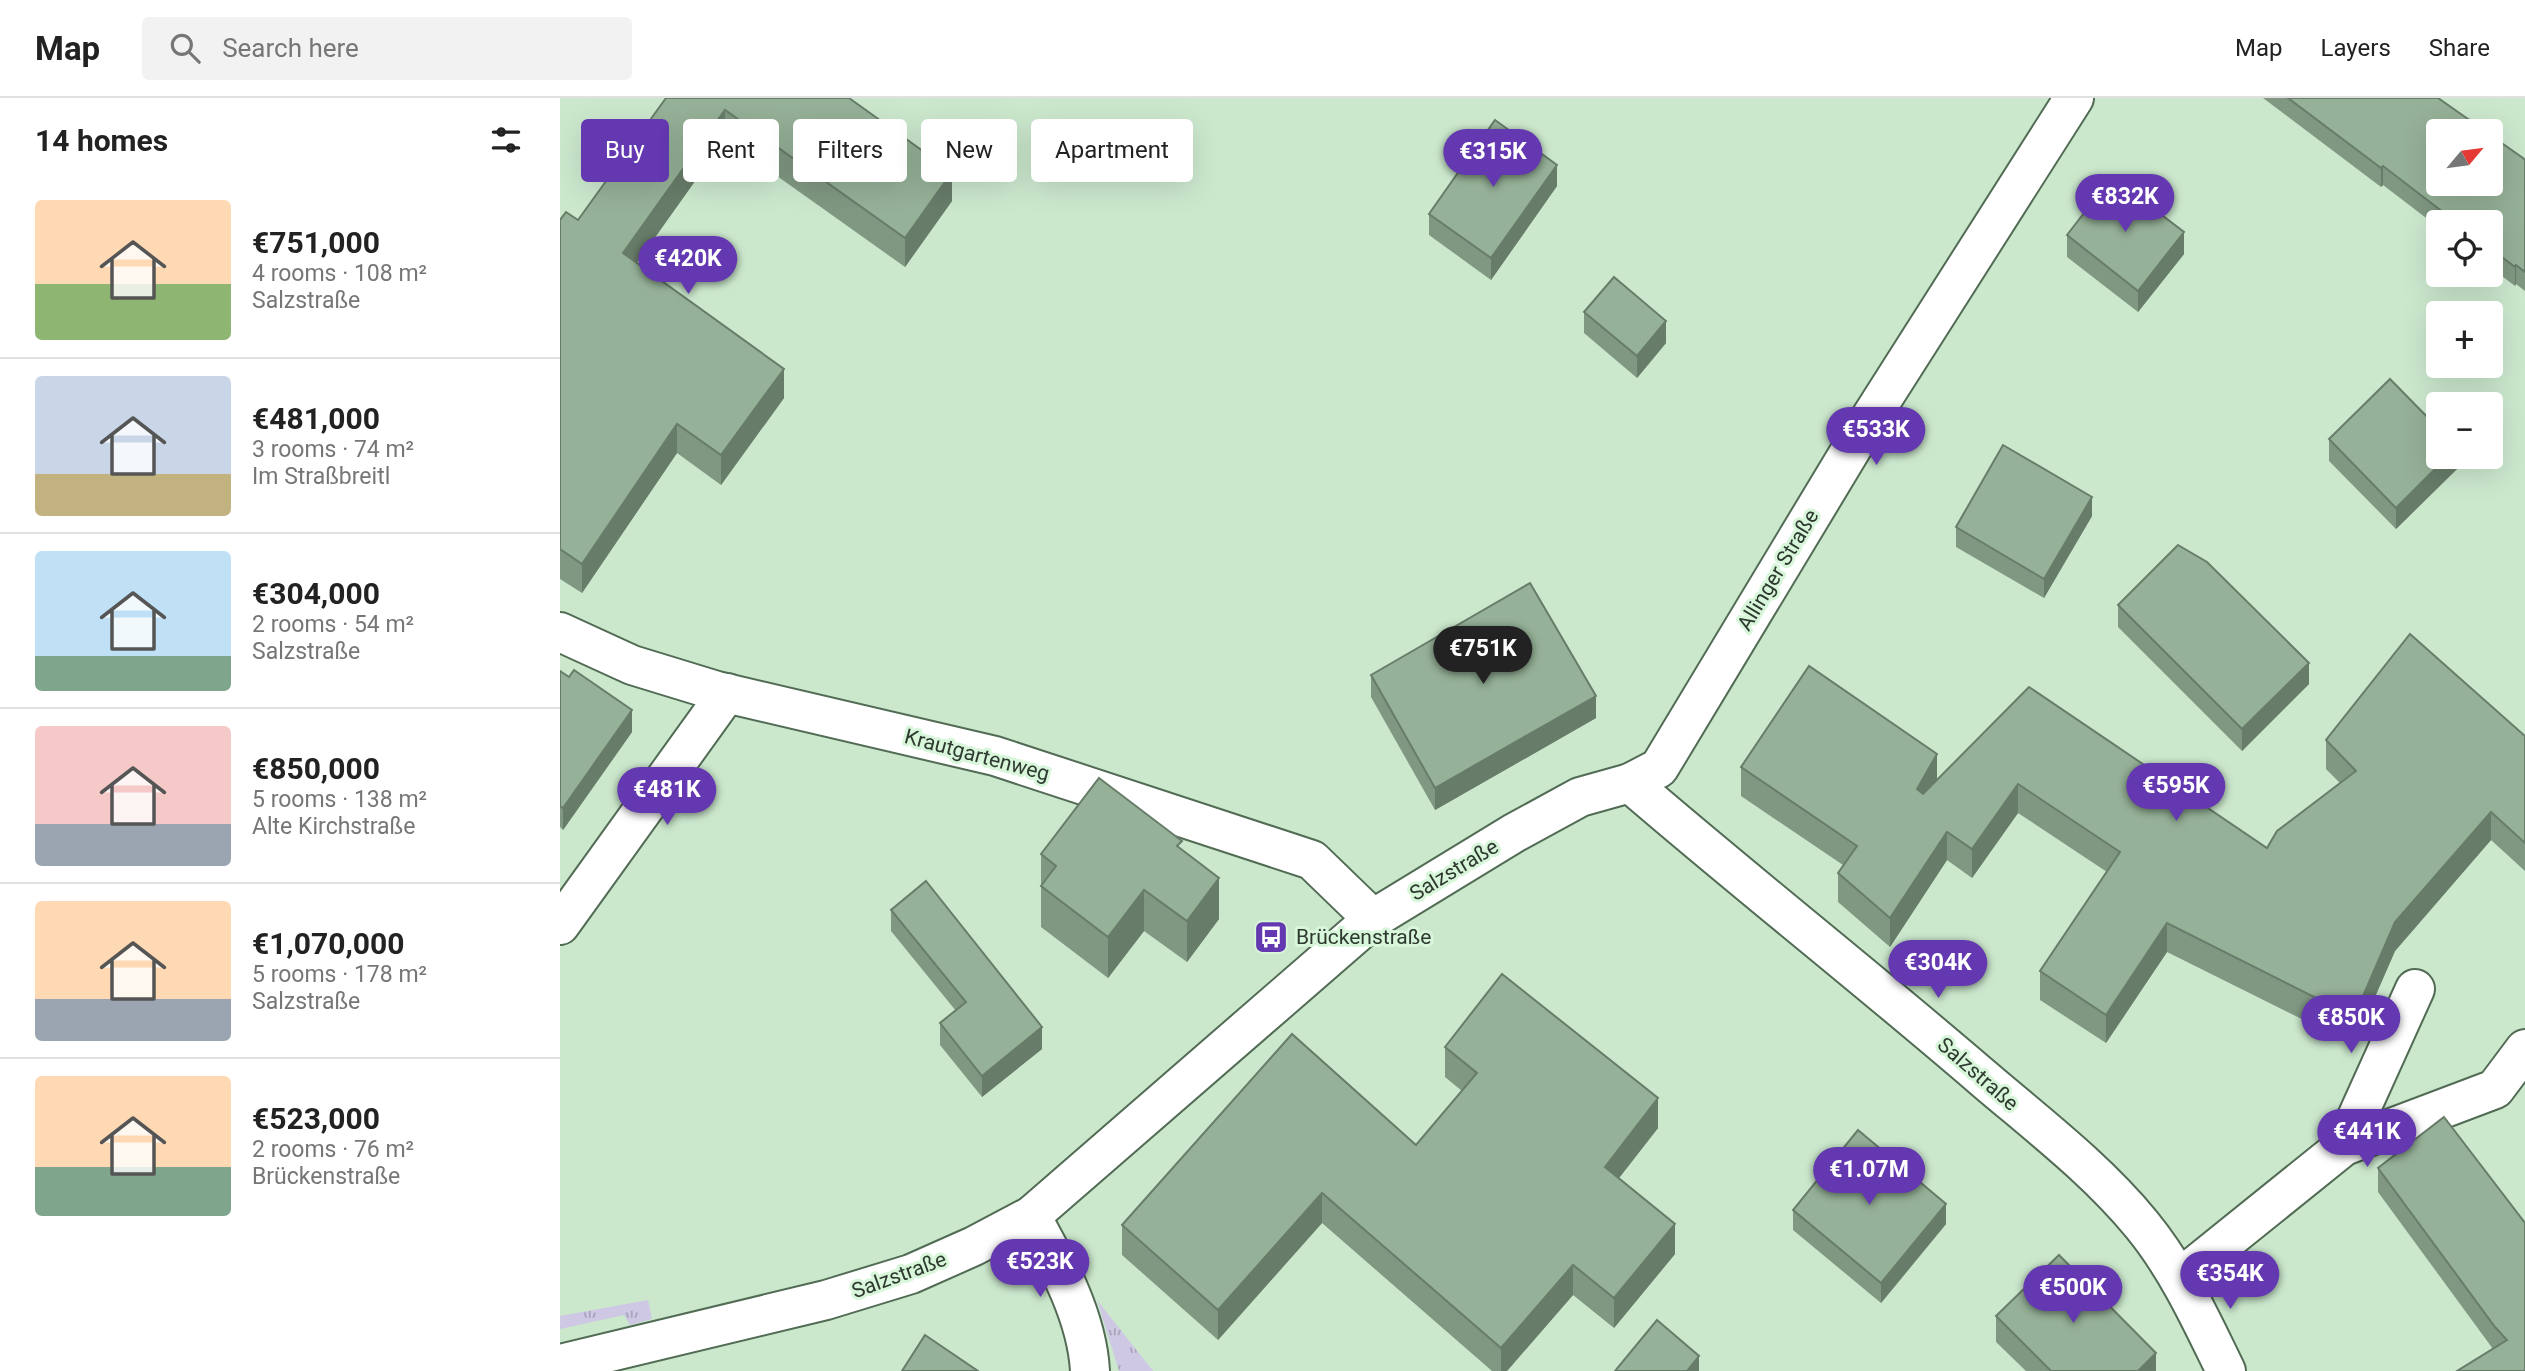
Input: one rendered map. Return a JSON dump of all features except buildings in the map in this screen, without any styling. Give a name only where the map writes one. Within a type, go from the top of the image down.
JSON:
[{"type":"street","name":"Allinger Straße","points":[[1630,783],[1659,768],[1864,428],[2074,98]]},
{"type":"street","name":"Krautgartenweg","points":[[560,632],[632,664],[727,693],[995,756],[1312,860],[1373,919]]},
{"type":"street","points":[[560,925],[727,693]]},
{"type":"street","name":"Salzstraße","points":[[560,1364],[826,1300],[911,1274],[974,1246],[1031,1216],[1373,919],[1514,833],[1580,797],[1630,783],[2096,1174],[2143,1225],[2180,1278],[2225,1371]]},
{"type":"street","points":[[2344,1146],[2415,989]]},
{"type":"street","points":[[2180,1278],[2344,1146],[2495,1088],[2525,1049]]},
{"type":"street","points":[[1031,1216],[1063,1273],[1089,1351],[1090,1371]]},
{"type":"green space","points":[[648,1300],[652,1319],[630,1325],[624,1315],[560,1329],[560,1316]]},
{"type":"green space","points":[[1097,1300],[1153,1371],[1119,1371]]},
{"type":"place","name":"Brückenstraße","points":[[1271,937]]}]
